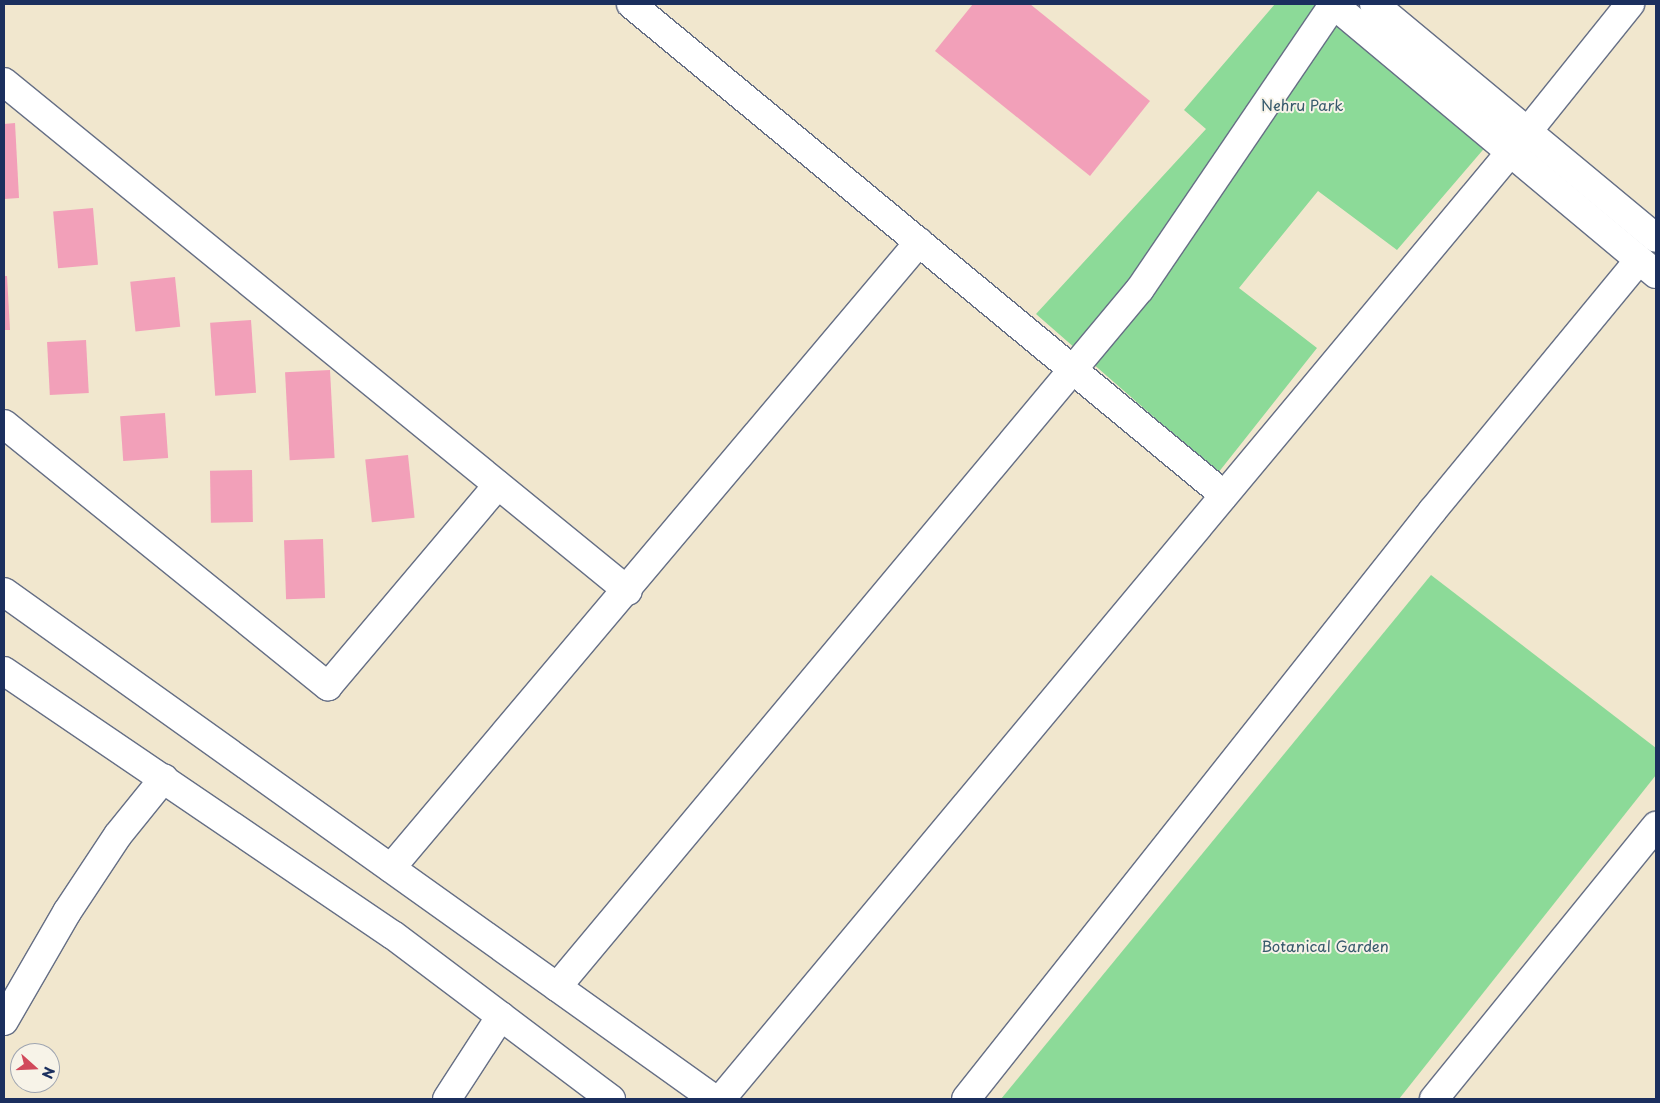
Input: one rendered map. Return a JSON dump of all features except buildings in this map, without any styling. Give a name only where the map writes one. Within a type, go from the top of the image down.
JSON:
[{"type":"street","points":[[631,4],[1224,495]]},
{"type":"street","points":[[557,987],[1140,289],[1334,4],[1519,141],[1656,238]]},
{"type":"street","points":[[966,1099],[1426,517],[1648,267],[1519,141],[1374,4]]},
{"type":"street","points":[[721,1099],[1519,141],[1630,4]]},
{"type":"street","points":[[4,82],[628,591]]},
{"type":"street","points":[[391,868],[628,591],[919,242]]},
{"type":"street","points":[[4,424],[328,686],[498,485]]},
{"type":"street","points":[[4,592],[714,1099]]},
{"type":"street","points":[[4,671],[393,935],[611,1099]]},
{"type":"street","points":[[4,1021],[67,912],[118,834],[164,778]]},
{"type":"street","points":[[1434,1099],[1656,826]]},
{"type":"street","points":[[446,1099],[501,1016]]},
{"type":"green space","name":"Nehru Park","points":[[1275,4],[1316,4],[1488,144],[1397,250],[1318,191],[1239,288],[1317,348],[1218,473],[1036,314],[1206,129],[1184,110]]},
{"type":"green space","name":"Botanical Garden","points":[[1431,575],[1656,748],[1656,775],[1399,1099],[1001,1099]]}]
